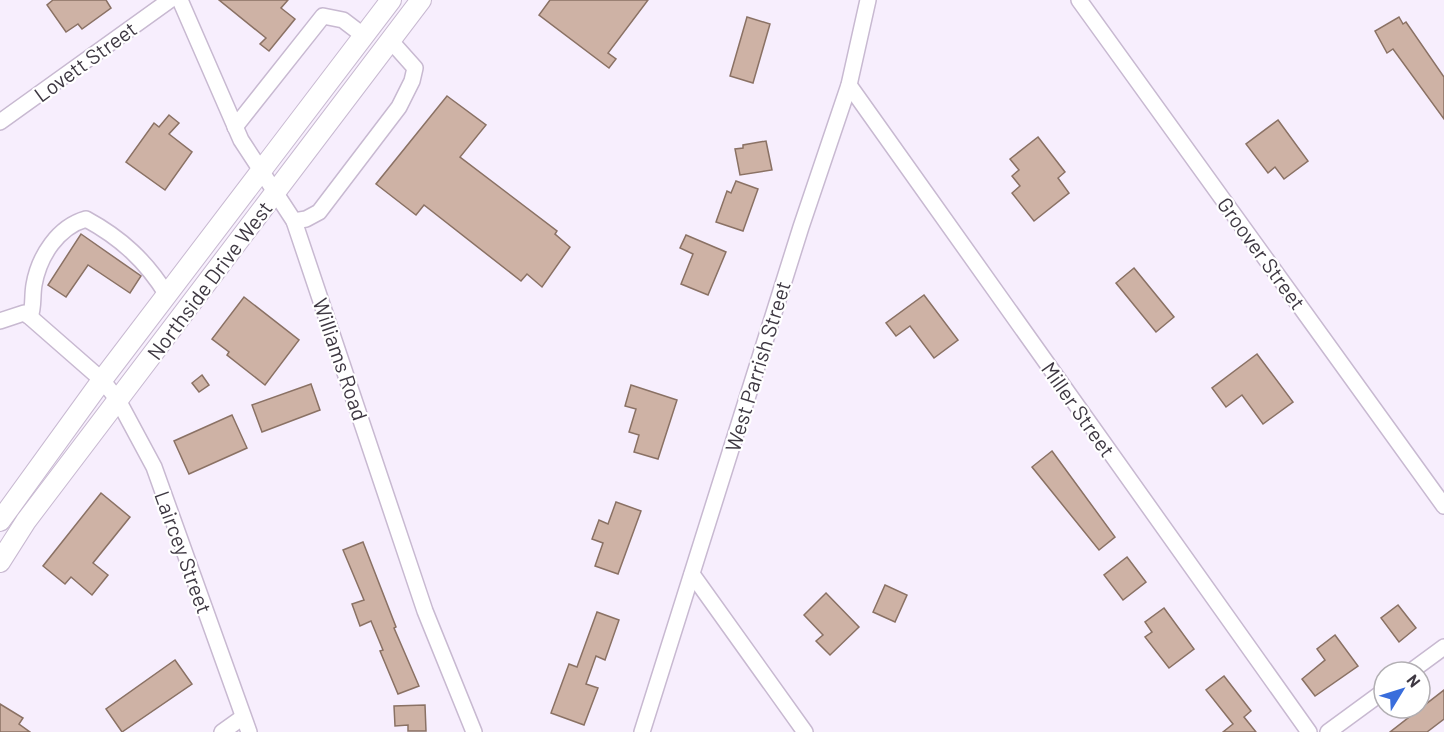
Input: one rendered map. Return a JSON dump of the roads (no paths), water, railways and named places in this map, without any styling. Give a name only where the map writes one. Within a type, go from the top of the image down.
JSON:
[{"type":"main road","name":"Northside Drive West","points":[[0,520],[102,380],[391,0]]},
{"type":"main road","name":"Northside Drive West","points":[[0,562],[26,521],[421,0]]},
{"type":"street","name":"Lovett Street","points":[[0,122],[170,0]]},
{"type":"street","name":"Williams Road","points":[[180,0],[241,140],[277,191],[294,221],[425,611],[474,732]]},
{"type":"street","name":"West Parrish Street","points":[[642,732],[801,227],[849,85],[868,0]]},
{"type":"street","name":"Groover Street","points":[[1079,0],[1444,506]]},
{"type":"street","points":[[235,128],[323,16],[344,20],[364,36]]},
{"type":"street","points":[[294,221],[306,219],[319,212],[399,107],[412,81],[415,68],[390,40]]},
{"type":"street","name":"Miller Street","points":[[849,85],[1308,732]]},
{"type":"street","points":[[30,317],[36,276],[47,250],[66,227],[86,219],[133,250],[157,278],[167,295]]},
{"type":"street","points":[[0,321],[24,314],[30,317],[102,380]]},
{"type":"street","name":"Laircey Street","points":[[102,380],[118,400],[154,467],[249,732]]},
{"type":"street","points":[[692,574],[805,732]]},
{"type":"street","points":[[1426,660],[1444,647]]},
{"type":"street","points":[[1328,732],[1372,700]]},
{"type":"street","points":[[222,732],[243,717]]}]
